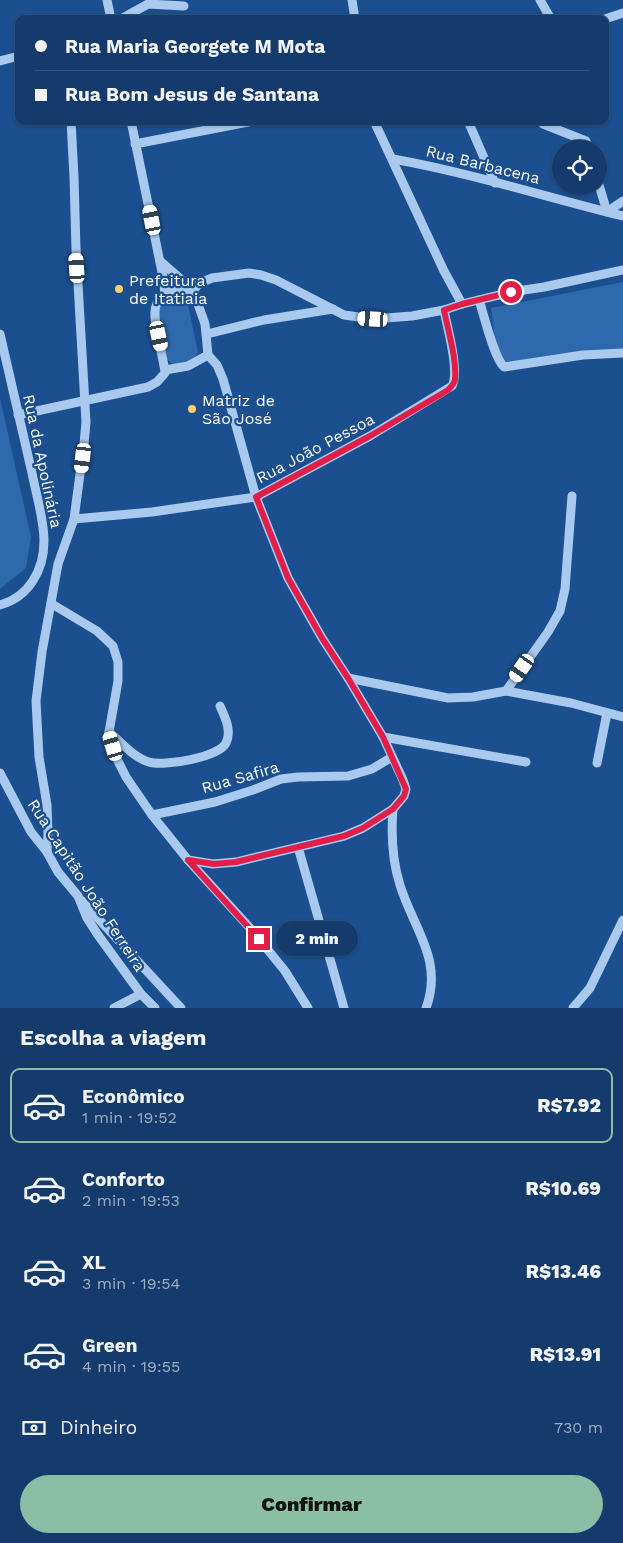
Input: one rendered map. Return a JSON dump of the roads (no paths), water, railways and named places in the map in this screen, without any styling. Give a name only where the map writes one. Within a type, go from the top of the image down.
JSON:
[{"type":"street","points":[[107,0],[110,15]]},
{"type":"street","points":[[352,0],[354,15]]},
{"type":"street","points":[[540,0],[549,15]]},
{"type":"street","points":[[128,15],[148,4],[184,6]]},
{"type":"street","points":[[609,18],[623,13]]},
{"type":"street","points":[[0,61],[15,57]]},
{"type":"street","points":[[47,852],[47,805],[39,757],[36,701],[42,652],[58,564],[74,518],[84,444],[85,400],[71,125]]},
{"type":"street","points":[[132,125],[145,182],[165,294]]},
{"type":"street","points":[[135,144],[232,125]]},
{"type":"street","points":[[376,125],[462,304]]},
{"type":"street","points":[[470,125],[495,183]]},
{"type":"street","points":[[546,125],[583,140]]},
{"type":"street","name":"Rua Barbacena","points":[[393,159],[522,188],[623,216]]},
{"type":"street","points":[[602,195],[607,212],[623,201]]},
{"type":"street","points":[[160,261],[193,290],[207,334],[208,355],[217,365],[223,379],[256,497],[288,578],[322,638],[383,737],[406,789],[404,796],[393,809],[363,828],[344,836],[236,862],[214,864],[188,860]]},
{"type":"street","points":[[18,415],[148,387],[157,382],[164,376],[165,370],[155,312],[156,304],[165,294],[178,289],[193,290],[200,283],[212,278],[249,273],[261,275],[276,280],[344,315],[373,319],[444,310],[462,304],[623,270]]},
{"type":"street","points":[[480,300],[495,354],[504,366],[623,353]]},
{"type":"street","points":[[207,334],[264,320],[332,309]]},
{"type":"street","name":"Rua João Pessoa","points":[[74,518],[152,512],[256,497],[370,436],[452,386],[455,381],[453,357],[444,310]]},
{"type":"street","name":"Rua da Apolinária","points":[[0,334],[34,482],[44,540],[39,570],[32,582],[21,596],[0,605]]},
{"type":"street","points":[[165,370],[188,366],[208,355]]},
{"type":"street","points":[[506,691],[548,632],[560,611],[564,590],[572,496]]},
{"type":"street","points":[[52,604],[97,631],[113,646],[118,662],[118,681],[109,732],[117,759],[126,777],[152,815],[188,860],[250,928],[285,971],[308,1008]]},
{"type":"street","points":[[348,678],[448,698],[473,697],[506,691],[571,703],[623,717]]},
{"type":"street","points":[[109,732],[139,757],[151,763],[168,764],[187,760],[216,752],[224,746],[228,736],[227,726],[220,706]]},
{"type":"street","points":[[597,763],[607,713]]},
{"type":"street","points":[[383,737],[526,762]]},
{"type":"street","name":"Rua Safira","points":[[152,815],[215,802],[281,780],[348,776],[372,769],[392,757]]},
{"type":"street","name":"Rua Capitão João Ferreira","points":[[0,773],[27,825],[47,852],[58,872],[78,896],[87,918],[98,935],[141,994],[155,1008]]},
{"type":"street","points":[[393,809],[392,847],[399,884],[421,936],[432,970],[430,994],[426,1008]]},
{"type":"street","points":[[298,847],[344,1008]]},
{"type":"street","points":[[78,896],[181,1008]]},
{"type":"street","points":[[573,1008],[590,988],[623,920]]},
{"type":"street","points":[[114,1008],[141,994]]},
{"type":"place","name":"Prefeitura de Itatiaia","points":[[119,289]]},
{"type":"place","name":"Matriz de São José","points":[[192,409]]}]
